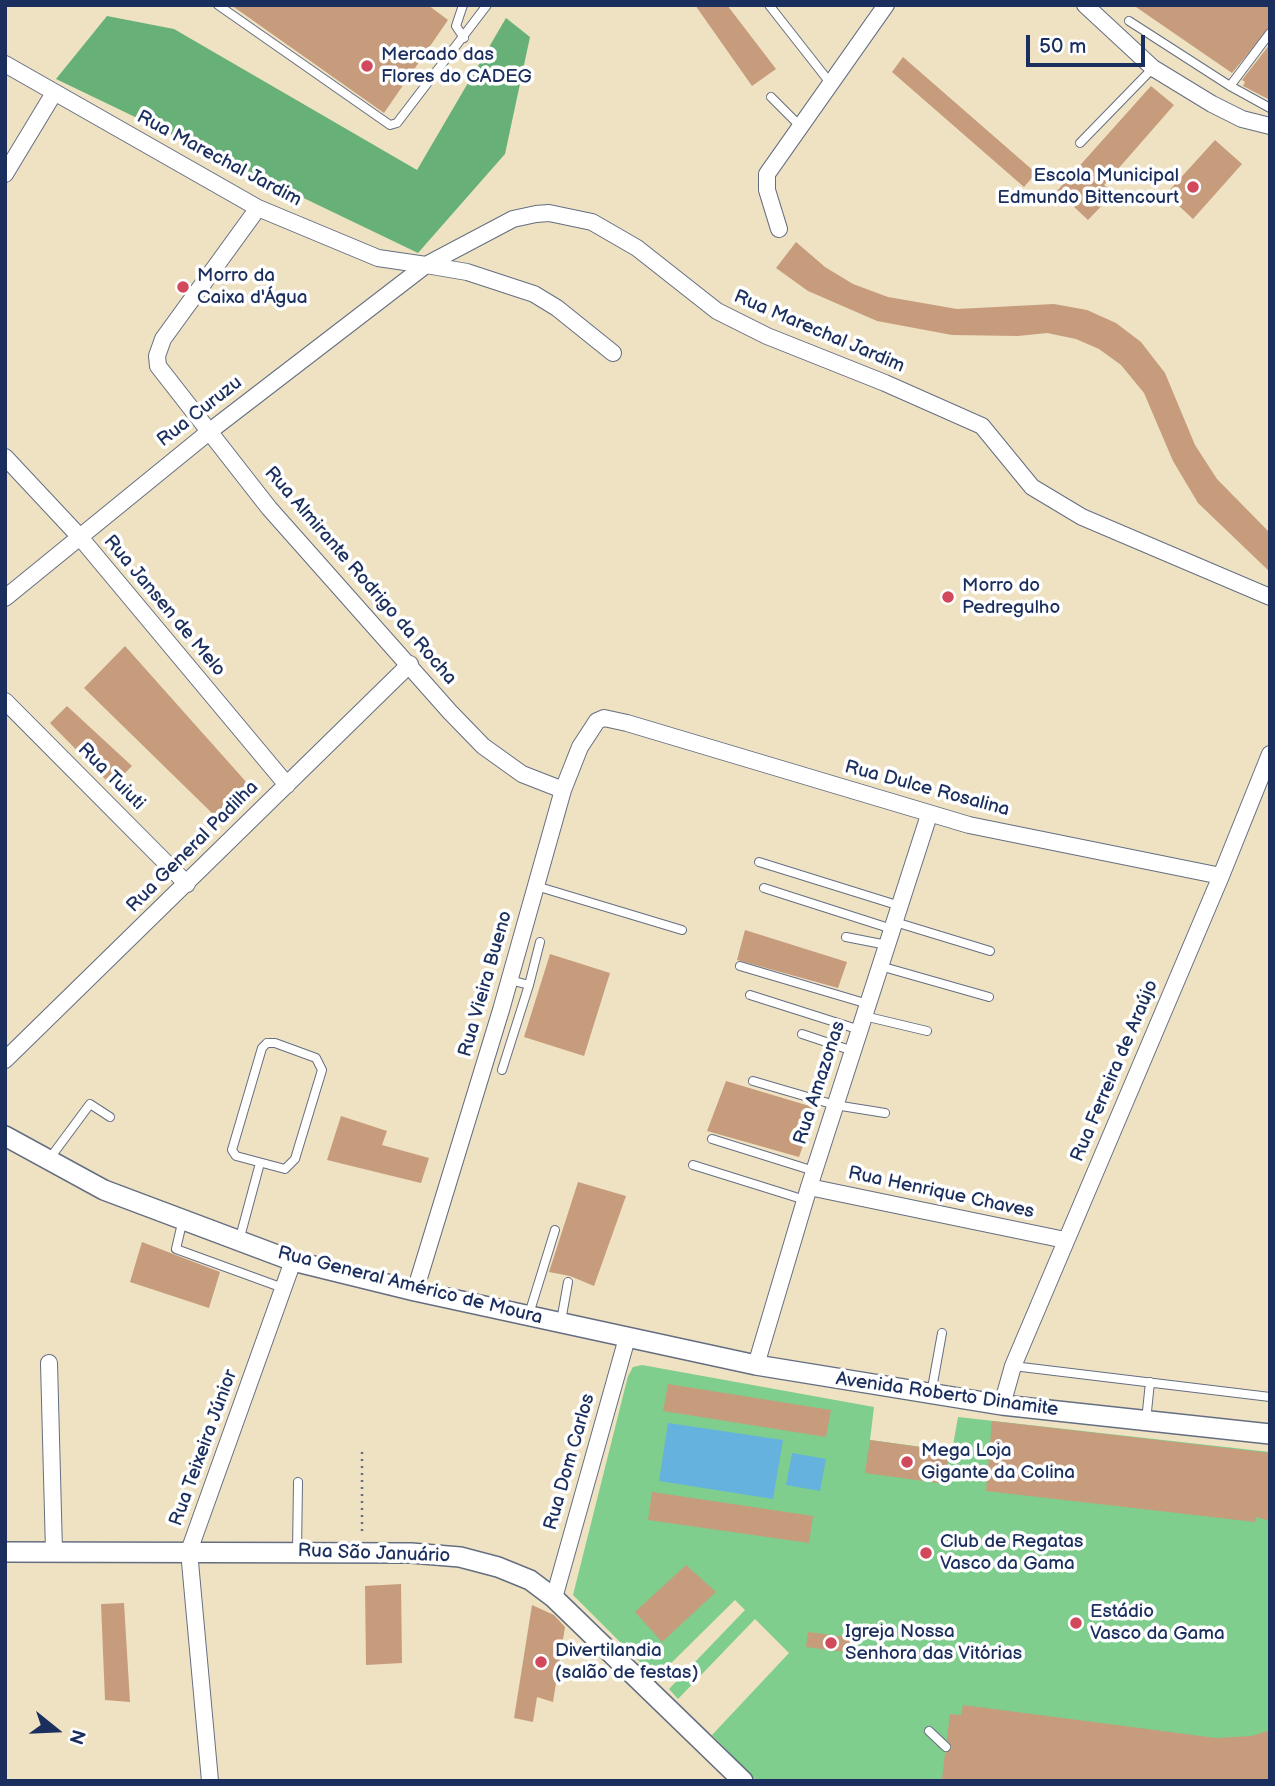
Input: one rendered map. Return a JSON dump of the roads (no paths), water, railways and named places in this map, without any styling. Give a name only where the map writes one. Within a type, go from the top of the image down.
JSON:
[{"type":"street","points":[[1085,5],[1153,68],[1241,119],[1270,126]]},
{"type":"street","points":[[779,229],[768,190],[767,174],[831,84],[879,9]]},
{"type":"street","name":"Rua Marechal Jardim","points":[[5,64],[258,208],[378,258],[426,265],[513,219],[549,212],[592,222],[637,248],[717,312],[767,336],[885,383],[982,426],[1032,487],[1082,517],[1270,597]]},
{"type":"street","points":[[5,174],[54,93]]},
{"type":"street","name":"Rua Almirante Rodrigo da Rocha","points":[[258,208],[163,339],[157,356],[158,366],[269,508],[483,746],[522,774],[563,790]]},
{"type":"street","points":[[426,265],[467,272],[534,294],[557,307],[613,353]]},
{"type":"street","name":"Rua Curuzu","points":[[5,598],[209,431],[426,265]]},
{"type":"street","name":"Rua Jansen de Melo","points":[[5,457],[79,536],[287,785]]},
{"type":"street","name":"Rua General Padilha","points":[[5,1060],[410,664]]},
{"type":"street","name":"Rua Tuiuti","points":[[5,701],[187,884]]},
{"type":"street","name":"Rua Vieira Bueno","points":[[415,1292],[510,980],[563,790],[580,747],[597,722],[604,718],[627,723]]},
{"type":"street","name":"Rua Dulce Rosalina","points":[[627,723],[929,815],[1221,876]]},
{"type":"street","name":"Rua Ferreira de Araújo","points":[[1002,1405],[1013,1366],[1270,754]]},
{"type":"street","name":"Rua Amazonas","points":[[756,1365],[809,1186],[929,815]]},
{"type":"street","name":"Rua General Américo de Moura","points":[[7,1141],[104,1189],[293,1261],[415,1292],[627,1338]]},
{"type":"street","name":"Rua Henrique Chaves","points":[[809,1186],[1065,1241]]},
{"type":"street","name":"Rua Teixeira Júnior","points":[[210,1781],[189,1551],[293,1261]]},
{"type":"street","name":"Avenida Roberto Dinamite","points":[[627,1338],[756,1365],[1002,1405],[1270,1434]]},
{"type":"street","name":"Rua Dom Carlos","points":[[554,1598],[627,1338]]},
{"type":"street","points":[[49,1363],[54,1551]]},
{"type":"street","name":"Rua São Januário","points":[[5,1552],[363,1553],[460,1557],[498,1567],[530,1580],[554,1598],[743,1781]]},
{"type":"lane","points":[[218,5],[390,125],[397,123],[487,5]]},
{"type":"lane","points":[[463,5],[456,26],[464,38]]},
{"type":"lane","points":[[769,5],[831,84]]},
{"type":"lane","points":[[1129,20],[1230,86],[1270,108]]},
{"type":"lane","points":[[1230,86],[1270,33]]},
{"type":"lane","points":[[1080,143],[1153,68]]},
{"type":"lane","points":[[771,97],[801,127]]},
{"type":"lane","points":[[759,862],[896,919],[990,951]]},
{"type":"lane","points":[[536,886],[682,930]]},
{"type":"lane","points":[[764,888],[896,919]]},
{"type":"lane","points":[[846,937],[887,945]]},
{"type":"lane","points":[[502,1070],[540,943]]},
{"type":"lane","points":[[740,966],[864,1017]]},
{"type":"lane","points":[[880,966],[989,997]]},
{"type":"lane","points":[[510,980],[529,985]]},
{"type":"lane","points":[[750,995],[927,1031]]},
{"type":"lane","points":[[802,1034],[853,1051]]},
{"type":"lane","points":[[267,1043],[275,1043],[316,1058],[321,1070],[290,1166],[279,1168],[260,1163],[236,1156],[232,1150],[262,1048],[267,1043]]},
{"type":"lane","points":[[753,1081],[835,1105],[885,1113]]},
{"type":"lane","points":[[49,1161],[90,1104],[110,1117]]},
{"type":"lane","points":[[712,1139],[809,1186]]},
{"type":"lane","points":[[239,1241],[260,1163]]},
{"type":"lane","points":[[693,1165],[809,1186]]},
{"type":"lane","points":[[183,1219],[175,1244],[176,1249],[283,1288]]},
{"type":"lane","points":[[528,1316],[555,1230]]},
{"type":"lane","points":[[560,1324],[568,1282]]},
{"type":"lane","points":[[932,1394],[942,1333]]},
{"type":"lane","name":"Avenida Roberto Dinamite","points":[[1013,1366],[1270,1397]]},
{"type":"lane","points":[[1146,1420],[1150,1382]]},
{"type":"lane","points":[[297,1552],[298,1482]]},
{"type":"lane","points":[[929,1731],[946,1746]]},
{"type":"water","points":[[668,1423],[783,1440],[773,1499],[659,1481]]},
{"type":"water","points":[[792,1453],[826,1459],[820,1491],[786,1485]]},
{"type":"place","name":"Mercado das Flores do CADEG","points":[[367,66]]},
{"type":"place","name":"Escola Municipal Edmundo Bittencourt","points":[[1193,187]]},
{"type":"place","name":"Morro da Caixa d'Água","points":[[183,287]]},
{"type":"place","name":"Morro do Pedregulho","points":[[948,597]]},
{"type":"place","name":"Mega Loja Gigante da Colina","points":[[907,1462]]},
{"type":"place","name":"Club de Regatas Vasco da Gama","points":[[926,1553]]},
{"type":"place","name":"Estádio Vasco da Gama","points":[[1076,1623]]},
{"type":"place","name":"Igreja Nossa Senhora das Vitórias","points":[[831,1643]]},
{"type":"place","name":"Divertilandia (salão de festas)","points":[[541,1662]]}]
